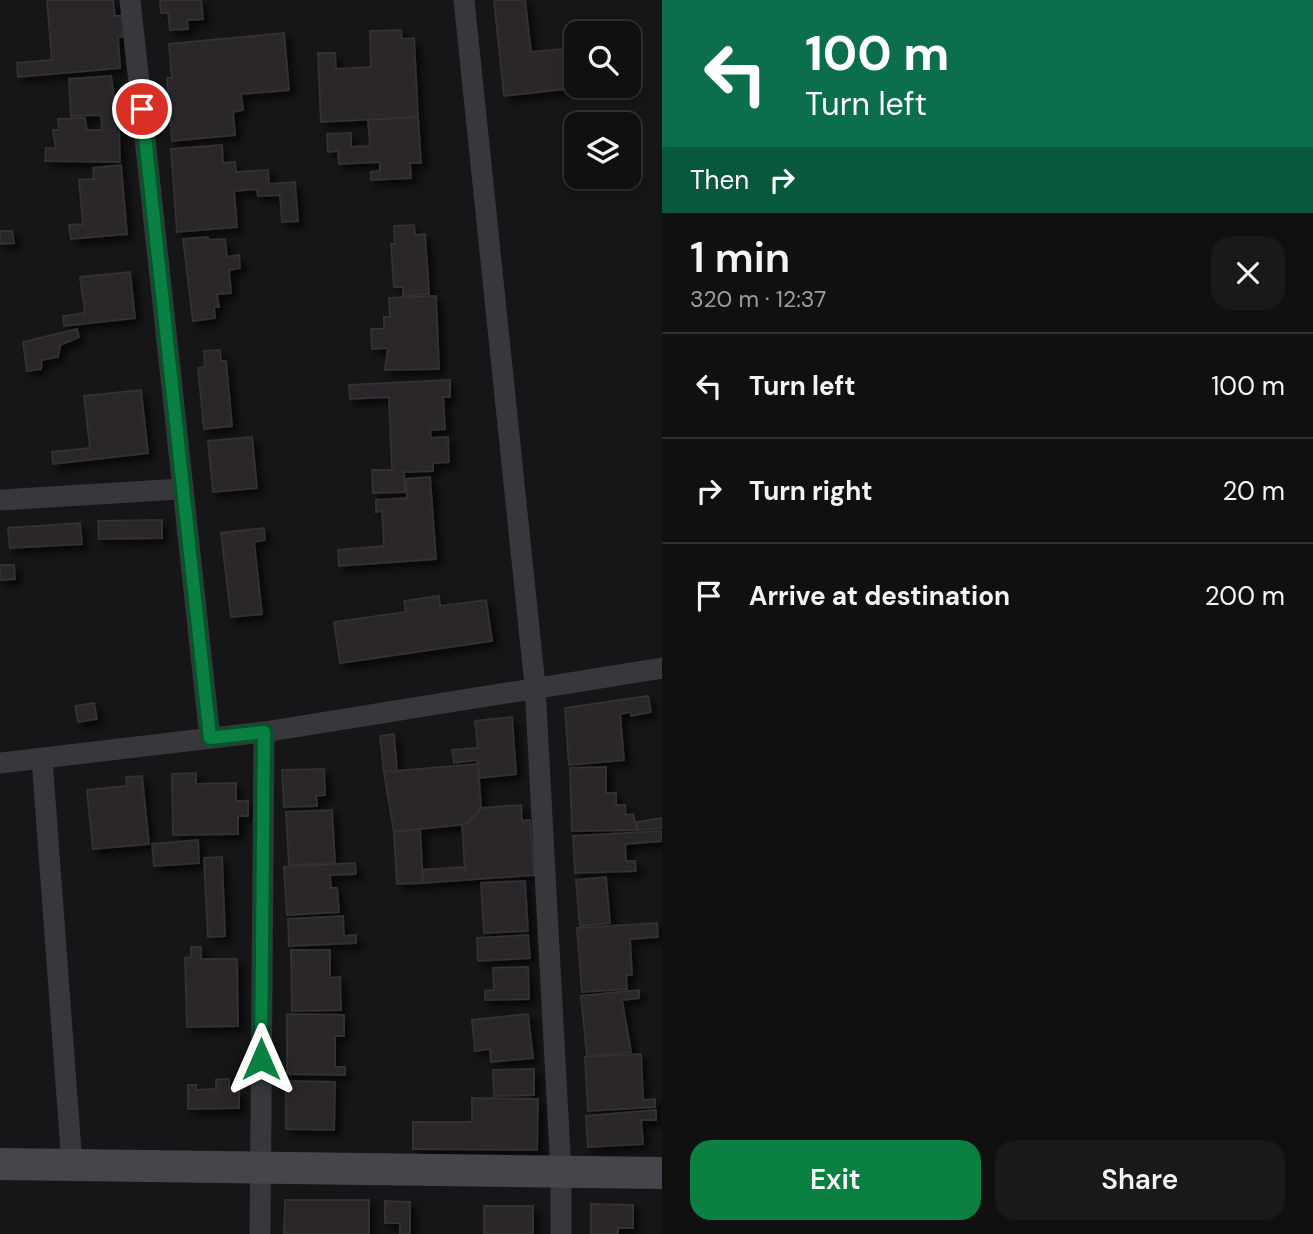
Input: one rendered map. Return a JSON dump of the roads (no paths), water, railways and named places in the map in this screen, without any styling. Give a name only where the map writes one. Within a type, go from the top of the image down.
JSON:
[{"type":"main road","points":[[0,1164],[662,1173]]},
{"type":"street","points":[[131,0],[181,489],[210,738]]},
{"type":"street","points":[[464,0],[535,686],[561,1172],[561,1234]]},
{"type":"street","points":[[0,500],[181,489]]},
{"type":"street","points":[[0,763],[264,732],[535,686],[662,668]]},
{"type":"street","points":[[260,1234],[264,732]]},
{"type":"street","points":[[42,759],[72,1165]]}]
